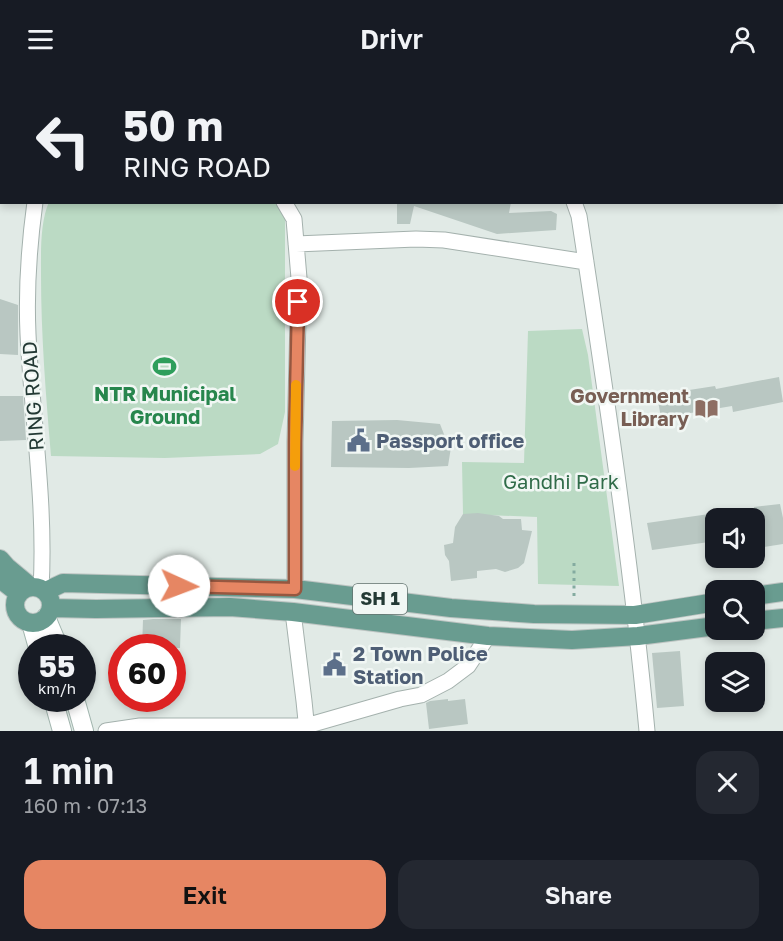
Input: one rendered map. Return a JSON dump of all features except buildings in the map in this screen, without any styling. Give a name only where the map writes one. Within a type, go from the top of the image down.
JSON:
[{"type":"main road","points":[[0,559],[27,603],[50,634]]},
{"type":"main road","points":[[0,579],[27,603],[35,634]]},
{"type":"main road","name":"SH 1","points":[[27,603],[63,583],[295,589],[451,608],[534,614],[635,615],[705,604]]},
{"type":"main road","points":[[765,594],[783,592]]},
{"type":"main road","name":"SH 1","points":[[27,603],[96,609],[230,607],[293,612],[488,636],[572,640],[638,636],[705,627]]},
{"type":"main road","points":[[765,620],[783,618]]},
{"type":"main road","points":[[57,712],[62,731]]},
{"type":"main road","points":[[79,712],[84,731]]},
{"type":"street","name":"RING ROAD","points":[[27,603],[43,530],[28,333],[29,246],[34,204]]},
{"type":"street","points":[[285,204],[294,219],[299,278],[295,442],[295,589]]},
{"type":"street","points":[[575,204],[579,216],[586,262],[638,636],[647,731]]},
{"type":"street","points":[[296,244],[444,240],[586,262]]},
{"type":"street","points":[[293,612],[307,728]]},
{"type":"street","points":[[106,731],[140,726],[307,728],[400,699],[421,695],[448,681],[468,666],[488,636]]},
{"type":"path","points":[[574,563],[575,614]]},
{"type":"green space","name":"NTR Municipal Ground","points":[[48,204],[278,204],[285,218],[285,412],[278,444],[260,454],[165,458],[51,456],[41,275],[41,248]]},
{"type":"green space","name":"Gandhi Park","points":[[582,329],[588,355],[619,586],[538,584],[537,517],[463,514],[462,462],[524,463],[528,331]]},
{"type":"slow traffic","points":[[295,466],[296,385]]},
{"type":"place","name":"NTR Municipal Ground","points":[[165,366]]},
{"type":"place","name":"Government Library","points":[[707,408]]},
{"type":"place","name":"Passport office","points":[[358,441]]},
{"type":"place","name":"2 Town Police Station","points":[[335,665]]},
{"type":"route","points":[[179,586],[295,589],[298,302]]}]
